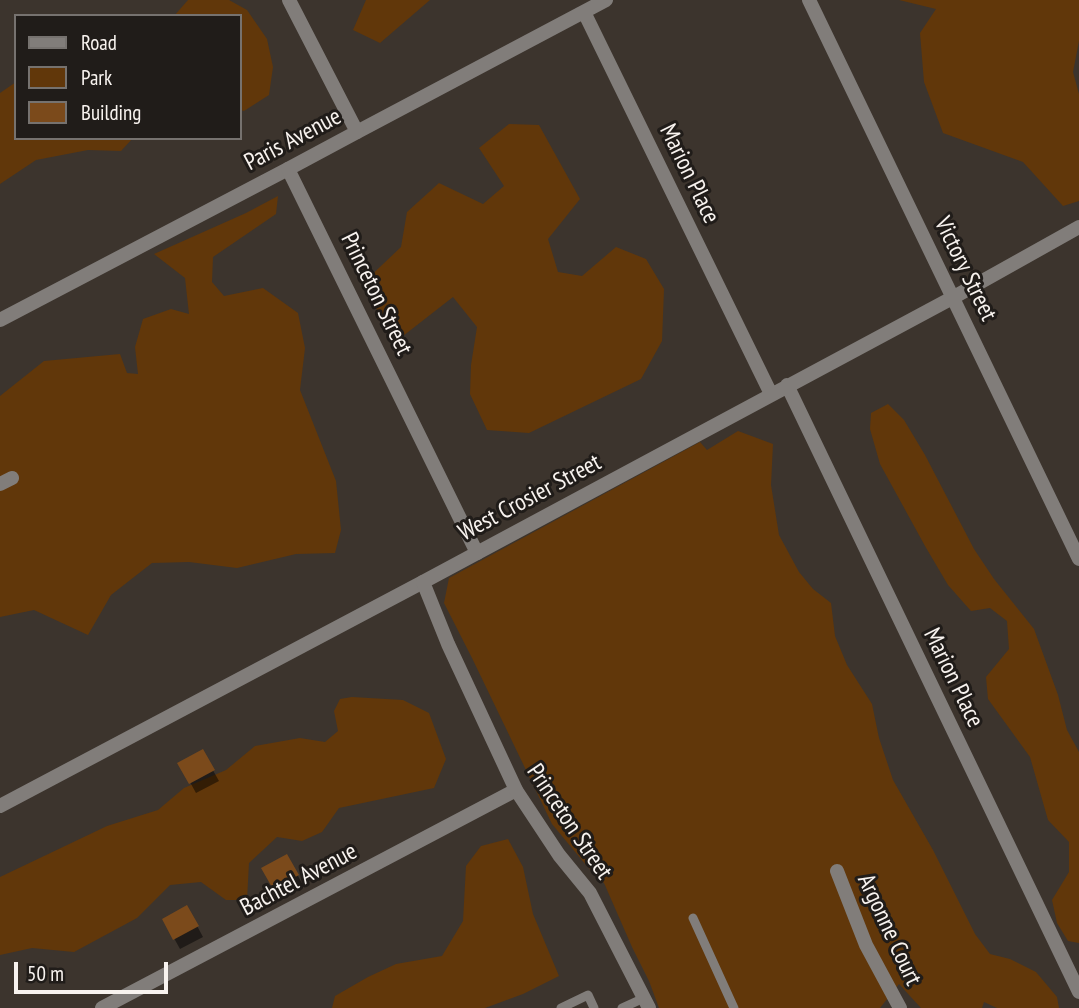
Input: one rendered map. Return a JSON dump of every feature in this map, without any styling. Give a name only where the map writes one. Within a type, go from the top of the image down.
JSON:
[{"type":"street","points":[[289,0],[357,132]]},
{"type":"street","name":"Paris Avenue","points":[[0,320],[607,0]]},
{"type":"street","name":"Victory Street","points":[[809,0],[1079,559]]},
{"type":"street","name":"Marion Place","points":[[584,12],[771,394]]},
{"type":"street","name":"Princeton Street","points":[[288,169],[477,553]]},
{"type":"street","name":"West Crosier Street","points":[[0,806],[423,582],[1079,227]]},
{"type":"street","name":"Marion Place","points":[[787,385],[1079,992]]},
{"type":"street","name":"Princeton Street","points":[[423,582],[448,644],[516,790],[559,855],[590,893],[646,1003]]},
{"type":"street","name":"Bachtel Avenue","points":[[102,1008],[516,790]]},
{"type":"street","name":"Argonne Court","points":[[837,871],[866,945],[900,1008]]},
{"type":"lane","points":[[693,918],[734,1008]]},
{"type":"lane","points":[[561,1008],[588,995],[594,1008]]},
{"type":"lane","points":[[622,1008],[646,1003]]},
{"type":"green space","points":[[188,0],[229,0],[247,10],[267,39],[273,67],[269,95],[242,110],[242,14],[176,14]]},
{"type":"green space","points":[[366,0],[430,0],[380,43],[353,30]]},
{"type":"green space","points":[[899,0],[1079,0],[1079,41],[1073,72],[1079,94],[1079,201],[1063,206],[1023,162],[943,133],[924,82],[920,33],[936,9]]},
{"type":"green space","points":[[14,83],[14,140],[131,140],[121,151],[88,150],[36,160],[0,184],[0,93]]},
{"type":"green space","points":[[509,124],[539,125],[580,199],[548,239],[558,272],[582,276],[616,247],[646,259],[664,289],[662,341],[641,379],[529,433],[487,430],[470,394],[477,327],[453,297],[403,336],[377,310],[362,284],[401,247],[407,212],[439,183],[483,204],[504,186],[479,148]]},
{"type":"green space","points":[[278,196],[276,214],[213,257],[212,282],[224,296],[263,288],[298,313],[305,348],[300,390],[336,481],[341,530],[335,553],[296,554],[237,568],[189,562],[152,563],[111,595],[88,635],[34,610],[0,617],[0,396],[44,361],[120,354],[127,373],[138,374],[135,347],[143,319],[171,309],[189,314],[185,278],[154,254]]},
{"type":"green space","points":[[888,404],[904,420],[925,455],[974,549],[1034,629],[1058,695],[1067,730],[1079,752],[1079,943],[1068,941],[1057,923],[1052,900],[1069,872],[1069,842],[1048,820],[1030,757],[988,699],[986,677],[1009,649],[1007,621],[990,608],[971,611],[948,585],[880,464],[870,429],[871,413]]},
{"type":"green space","points":[[738,431],[773,444],[771,485],[779,535],[799,572],[813,589],[831,603],[835,636],[847,665],[872,704],[879,738],[893,780],[933,850],[975,934],[990,954],[1010,959],[1036,972],[1057,997],[1059,1008],[997,1008],[984,1002],[982,1008],[921,1008],[899,984],[880,1008],[659,1008],[604,883],[552,824],[444,603],[449,578],[700,442],[707,450]]},
{"type":"green space","points":[[352,697],[403,700],[429,713],[446,759],[434,788],[339,808],[322,832],[302,841],[277,837],[249,863],[247,900],[226,900],[201,882],[170,885],[137,918],[74,952],[32,948],[0,955],[0,877],[107,826],[158,810],[184,788],[226,770],[255,746],[300,738],[325,742],[338,731],[334,711],[340,699]]},
{"type":"green space","points":[[508,839],[523,867],[533,914],[559,976],[523,994],[485,1008],[332,1008],[335,996],[368,977],[396,964],[442,956],[463,921],[466,866],[481,846]]},
{"type":"building","points":[[203,749],[215,770],[189,784],[177,763]]},
{"type":"building","points":[[287,854],[299,875],[273,889],[261,868]]},
{"type":"building","points":[[187,905],[199,926],[173,940],[162,919]]}]
